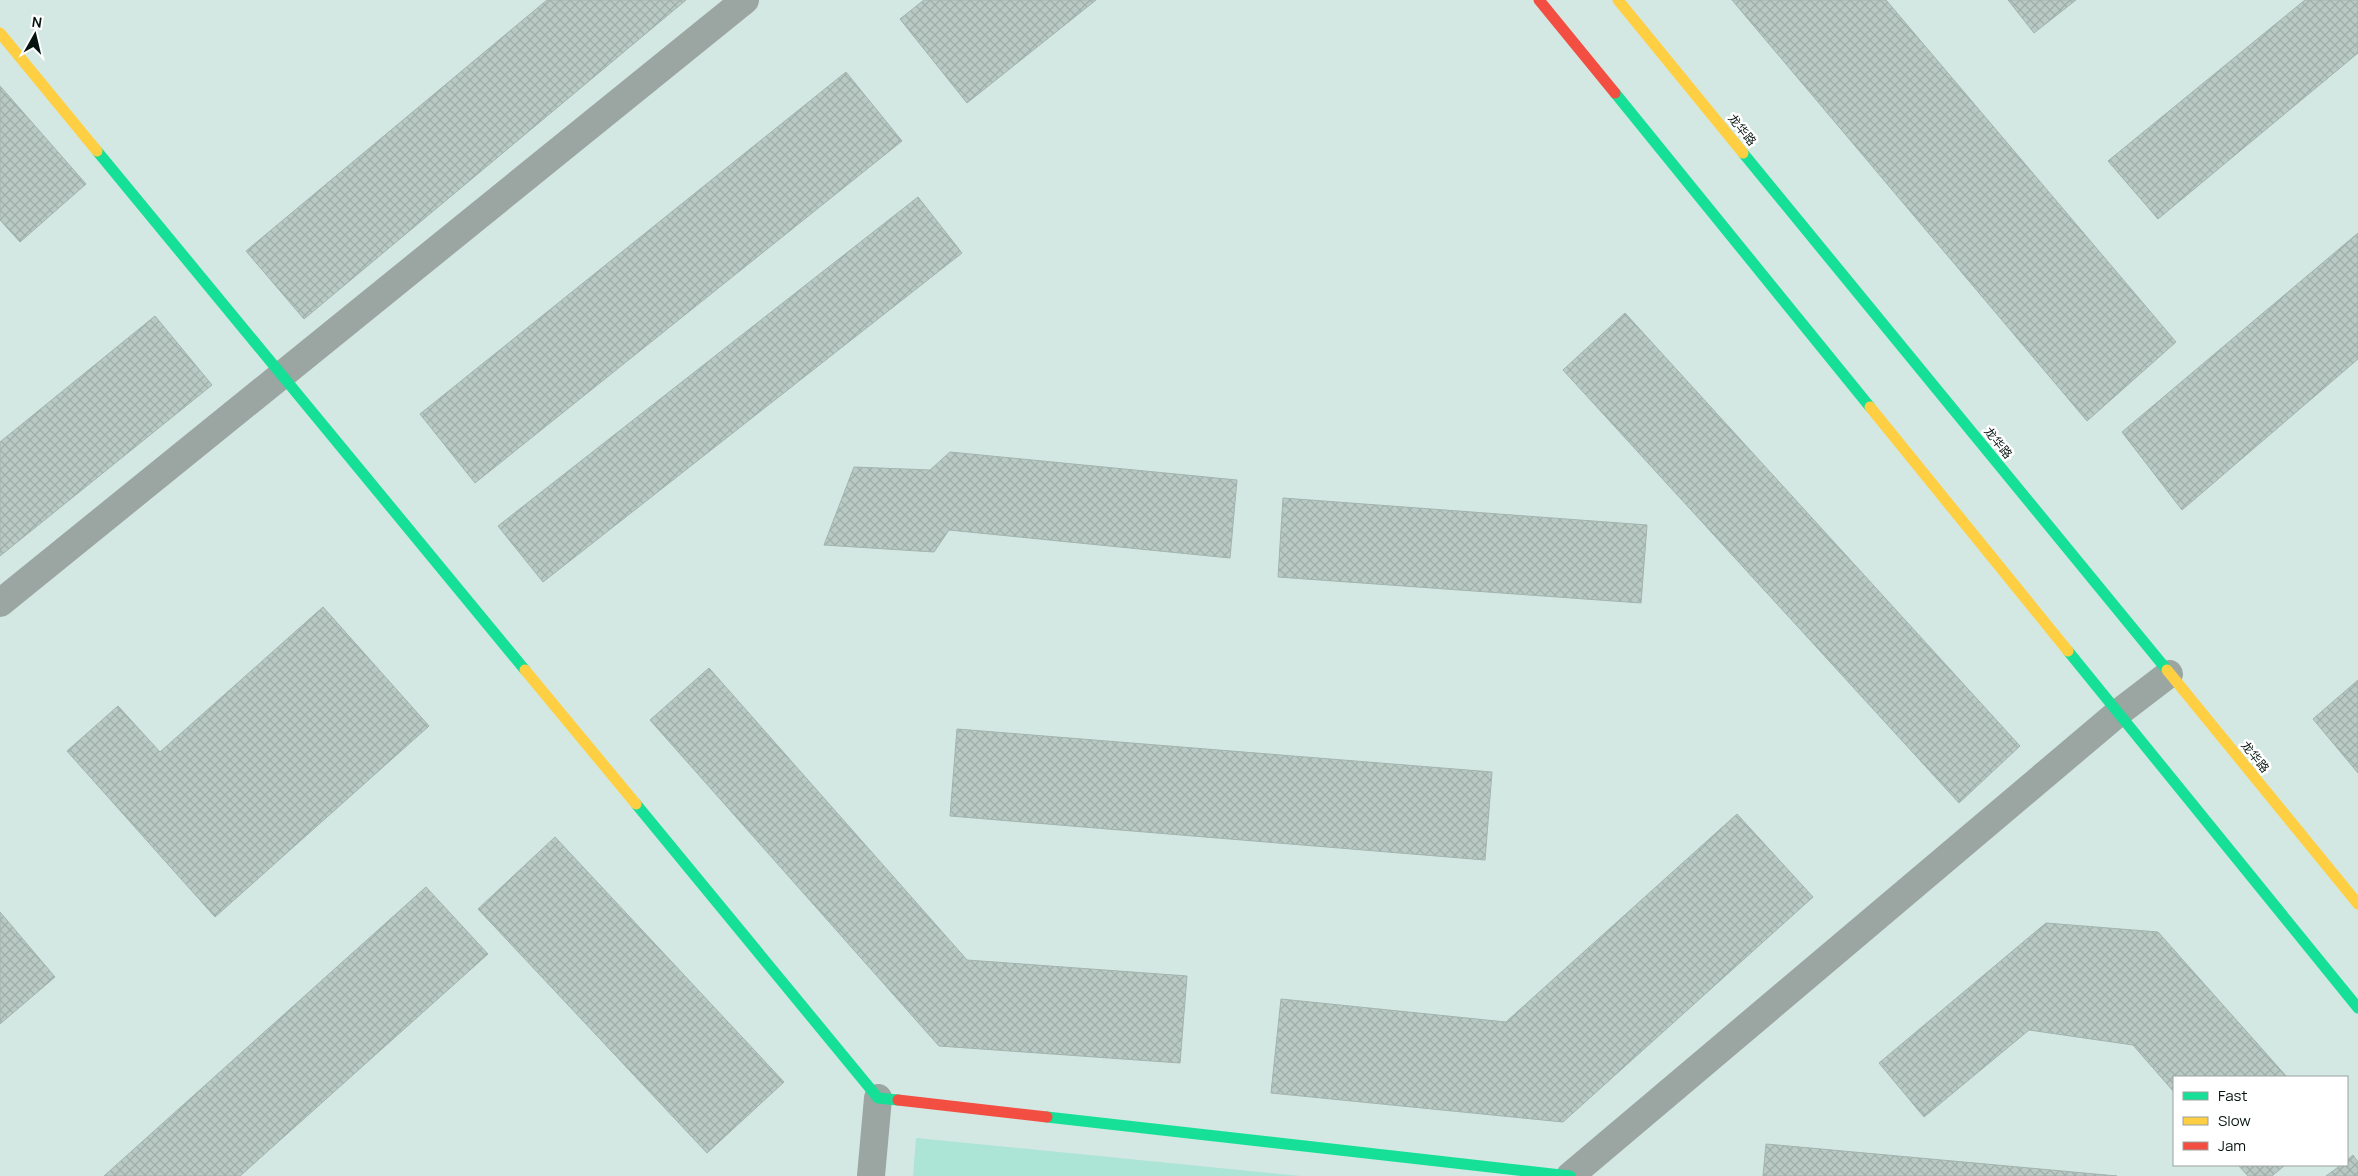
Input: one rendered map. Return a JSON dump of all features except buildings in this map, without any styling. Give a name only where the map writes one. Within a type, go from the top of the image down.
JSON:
[{"type":"main road","points":[[1539,0],[2358,1008]]},
{"type":"main road","name":"龙华路","points":[[1618,0],[2358,904]]},
{"type":"main road","points":[[0,33],[878,1098],[1570,1176]]},
{"type":"street","points":[[0,603],[745,0]]},
{"type":"street","points":[[1570,1176],[2118,713],[2169,674]]},
{"type":"street","points":[[871,1176],[878,1098]]},
{"type":"green space","points":[[916,1138],[1301,1176],[913,1176]]},
{"type":"traffic: fast","points":[[1615,93],[1870,407]]},
{"type":"traffic: fast","points":[[97,151],[525,670]]},
{"type":"traffic: fast","points":[[1743,153],[2167,670]]},
{"type":"traffic: fast","points":[[2068,651],[2358,1008]]},
{"type":"traffic: fast","points":[[636,804],[878,1098],[898,1100]]},
{"type":"traffic: fast","points":[[1047,1117],[1570,1176]]},
{"type":"traffic: slow","points":[[1618,0],[1743,153]]},
{"type":"traffic: slow","points":[[0,33],[97,151]]},
{"type":"traffic: slow","points":[[1870,407],[2068,651]]},
{"type":"traffic: slow","points":[[525,670],[636,804]]},
{"type":"traffic: slow","points":[[2167,670],[2358,904]]},
{"type":"traffic: jam","points":[[1539,0],[1615,93]]},
{"type":"traffic: jam","points":[[898,1100],[1047,1117]]}]
